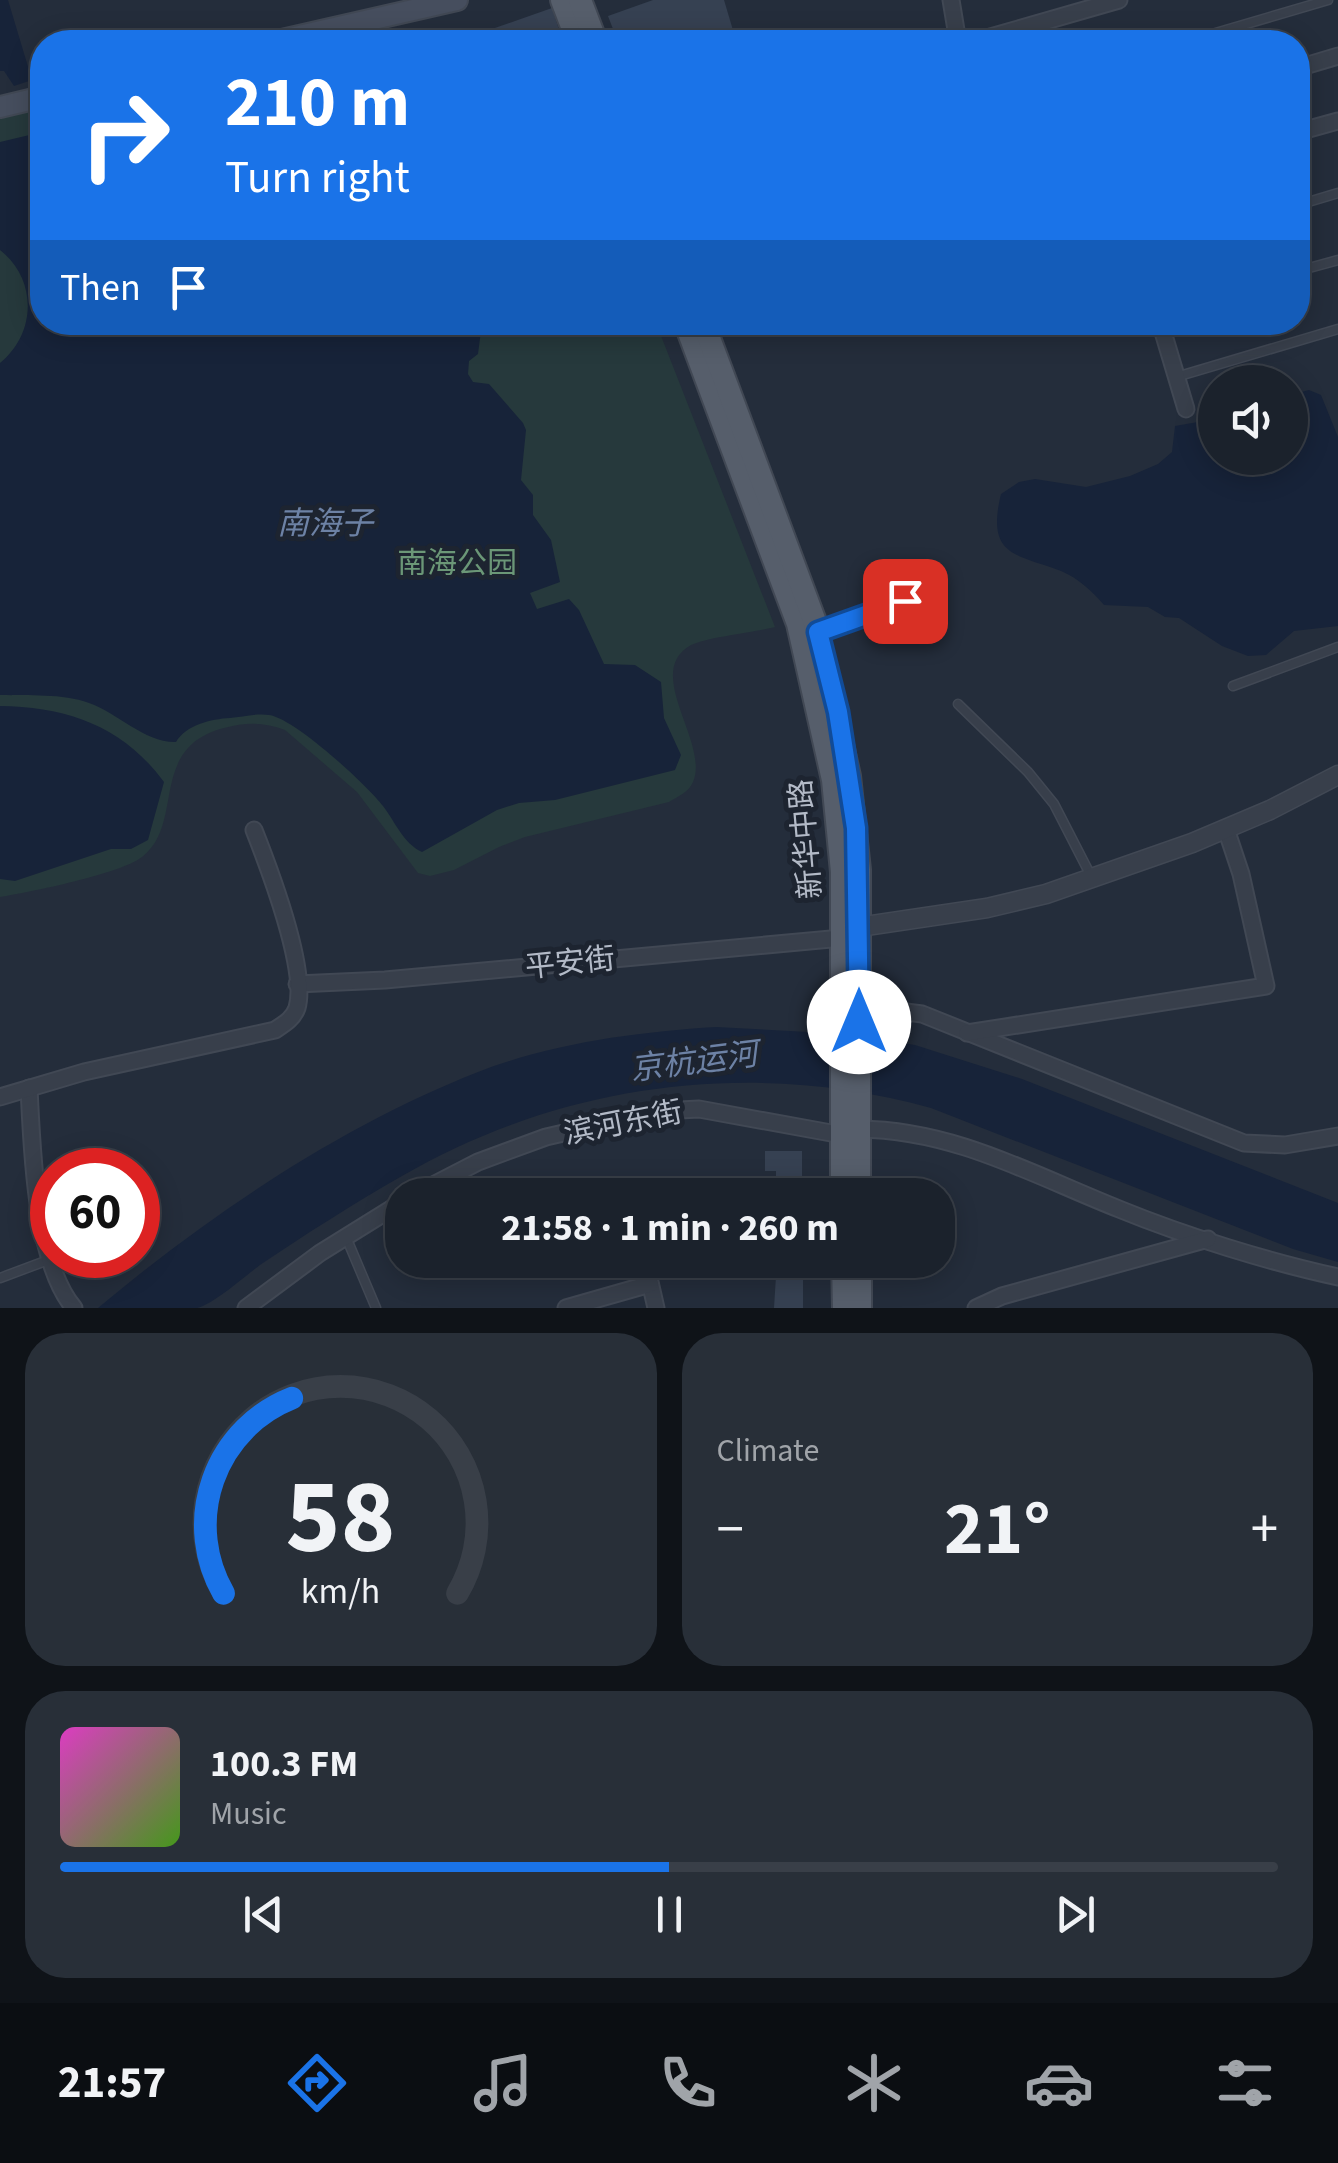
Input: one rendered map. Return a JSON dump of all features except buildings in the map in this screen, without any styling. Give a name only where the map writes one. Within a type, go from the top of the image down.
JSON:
[{"type":"main road","points":[[317,30],[406,6],[456,0]]},
{"type":"main road","points":[[579,30],[581,2]]},
{"type":"main road","points":[[581,2],[592,30]]},
{"type":"main road","points":[[0,107],[30,99]]},
{"type":"main road","name":"新华中路","points":[[690,335],[776,561],[811,673],[830,764],[851,932],[851,1132],[857,1178]]},
{"type":"main road","name":"新华中路","points":[[708,335],[818,632],[849,776],[859,870],[851,932]]},
{"type":"main road","name":"新华中路","points":[[844,1178],[851,1132]]},
{"type":"main road","points":[[843,1278],[844,1308]]},
{"type":"main road","points":[[860,1278],[860,1308]]},
{"type":"street","points":[[952,0],[956,30]]},
{"type":"street","points":[[1015,30],[1119,0]]},
{"type":"street","points":[[1310,64],[1338,56]]},
{"type":"street","points":[[1310,128],[1338,120]]},
{"type":"street","points":[[1164,335],[1186,408]]},
{"type":"street","name":"平安街","points":[[298,984],[404,978],[851,932],[986,908],[1092,878],[1226,829],[1338,775]]},
{"type":"street","points":[[966,1033],[1266,986],[1241,874],[1226,829]]},
{"type":"street","points":[[0,1097],[84,1072],[275,1030],[289,1021],[296,1010],[298,984],[290,934],[254,830]]},
{"type":"street","points":[[854,1017],[922,1014],[1244,1142],[1285,1145],[1338,1136]]},
{"type":"street","points":[[29,1088],[34,1148]]},
{"type":"street","name":"滨河东街","points":[[447,1178],[546,1137],[660,1112],[699,1109],[851,1132],[930,1135],[984,1151],[1123,1211],[1298,1268],[1338,1277]]},
{"type":"street","points":[[246,1308],[385,1213]]},
{"type":"street","points":[[976,1308],[1002,1296],[1208,1239]]},
{"type":"street","points":[[57,1278],[67,1306]]},
{"type":"street","points":[[649,1278],[656,1308]]},
{"type":"street","points":[[566,1308],[650,1284]]},
{"type":"lane","points":[[1227,30],[1328,0]]},
{"type":"lane","points":[[1310,201],[1338,193]]},
{"type":"lane","points":[[1310,268],[1338,260]]},
{"type":"lane","points":[[1176,377],[1338,329]]},
{"type":"lane","points":[[818,632],[905,601]]},
{"type":"lane","points":[[1233,686],[1338,648]]},
{"type":"lane","points":[[958,704],[1028,772],[1054,804],[1092,878]]},
{"type":"lane","points":[[346,1237],[376,1308]]},
{"type":"lane","points":[[0,1278],[30,1267]]},
{"type":"green space","name":"南海子","points":[[30,111],[30,335],[661,335],[775,627],[698,642],[678,657],[673,672],[675,690],[696,766],[689,789],[669,802],[525,837],[454,870],[430,876],[418,873],[357,792],[285,730],[262,724],[240,725],[200,738],[185,752],[176,769],[163,825],[155,843],[142,857],[95,876],[0,897],[0,119]]},
{"type":"water","points":[[0,0],[8,0],[30,81],[14,86],[0,71]]},
{"type":"water","name":"南海子","points":[[30,135],[30,335],[480,335],[478,354],[469,361],[468,374],[473,382],[489,384],[523,423],[526,430],[521,480],[533,495],[533,515],[551,540],[560,582],[530,593],[537,609],[569,599],[579,610],[604,664],[635,665],[661,682],[664,718],[681,755],[675,770],[497,810],[422,852],[405,838],[383,806],[346,768],[312,739],[280,719],[260,714],[215,720],[192,727],[176,742],[153,738],[79,700],[0,695],[0,363],[21,337],[28,307],[21,276],[0,250],[0,142]]},
{"type":"water","points":[[1308,390],[1321,395],[1338,437],[1338,626],[1294,631],[1266,655],[1248,656],[1222,646],[1179,618],[1165,617],[1148,607],[1104,605],[1073,577],[1018,556],[1001,541],[997,514],[1001,494],[1019,482],[1035,479],[1086,487],[1130,476],[1158,464],[1172,452],[1175,426],[1198,422],[1198,475],[1308,475]]},
{"type":"water","points":[[0,706],[48,710],[92,723],[148,763],[164,782],[148,840],[131,849],[111,849],[15,881],[0,879]]},
{"type":"water","name":"京杭运河","points":[[716,1027],[845,1034],[915,1045],[1022,1079],[1338,1203],[1338,1262],[1293,1249],[931,1108],[864,1093],[796,1084],[728,1083],[660,1088],[593,1100],[527,1119],[463,1144],[399,1178],[385,1178],[385,1186],[204,1305],[98,1308],[135,1278],[160,1278],[160,1258],[185,1239],[279,1175],[377,1118],[478,1072],[535,1053],[656,1032]]},
{"type":"route","points":[[859,1022],[856,828],[838,712],[818,632],[905,601]]},
{"type":"park label","name":"南海公园","points":[[457,563]]}]
